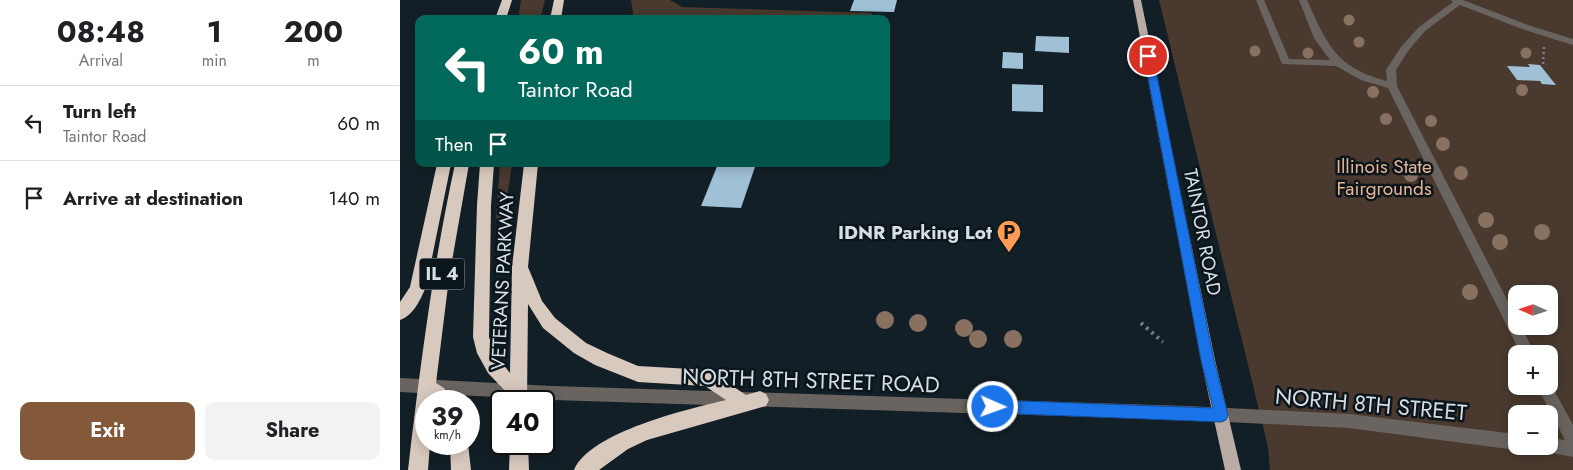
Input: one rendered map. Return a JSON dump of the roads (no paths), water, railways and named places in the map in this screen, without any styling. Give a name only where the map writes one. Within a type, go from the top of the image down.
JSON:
[{"type":"highway","points":[[501,15],[506,0]]},
{"type":"highway","points":[[556,15],[559,0]]},
{"type":"highway","points":[[400,313],[412,300],[418,286],[443,167]]},
{"type":"highway","name":"IL 4","points":[[418,470],[426,386],[444,264],[461,167]]},
{"type":"highway","points":[[488,167],[481,293],[482,343],[488,359],[496,372],[512,390]]},
{"type":"highway","name":"VETERANS PARKWAY","points":[[517,390],[520,267],[530,167]]},
{"type":"highway","points":[[520,267],[536,305],[548,322],[580,348],[638,374],[708,378],[739,399]]},
{"type":"highway","points":[[426,386],[432,390]]},
{"type":"highway","points":[[584,470],[609,449],[631,437],[652,429],[760,400]]},
{"type":"highway","points":[[460,455],[462,470]]},
{"type":"highway","points":[[519,455],[519,470]]},
{"type":"main road","name":"TAINTOR ROAD","points":[[1137,0],[1208,360],[1233,470]]},
{"type":"street","points":[[1260,0],[1285,62],[1339,64]]},
{"type":"street","points":[[1303,0],[1326,49],[1339,64],[1373,82],[1392,86]]},
{"type":"street","points":[[1523,345],[1392,86],[1391,70],[1404,50],[1422,29],[1457,1],[1525,27],[1573,42]]},
{"type":"street","name":"NORTH 8TH STREET ROAD","points":[[400,385],[490,393]]},
{"type":"street","points":[[1549,395],[1573,440]]},
{"type":"street","name":"NORTH 8TH STREET ROAD","points":[[555,397],[739,399],[1221,415]]},
{"type":"street","name":"NORTH 8TH STREET","points":[[1221,415],[1349,421],[1508,441]]},
{"type":"street","points":[[1558,448],[1573,450]]},
{"type":"place","name":"IDNR Parking Lot","points":[[1009,253]]},
{"type":"park label","name":"Illinois State Fairgrounds","points":[[1384,177]]}]
